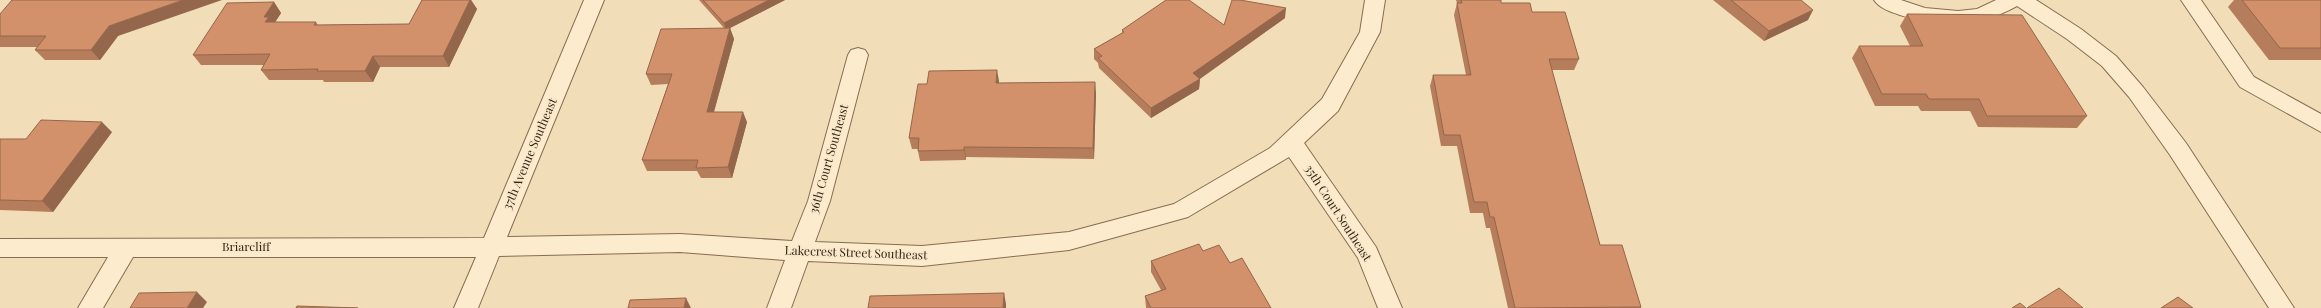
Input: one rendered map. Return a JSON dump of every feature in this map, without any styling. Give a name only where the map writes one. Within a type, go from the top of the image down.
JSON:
[{"type":"street","name":"37th Avenue Southeast","points":[[466,308],[594,0]]},
{"type":"street","name":"Lakecrest Street Southeast","points":[[492,247],[680,242],[799,252],[922,256],[1069,241],[1180,211],[1278,154],[1330,105],[1370,32],[1375,0]]},
{"type":"street","points":[[1884,0],[1906,10],[1935,17],[1969,17],[1988,12],[2012,0]]},
{"type":"street","points":[[2022,0],[2074,34],[2109,61],[2136,92],[2178,149],[2282,308]]},
{"type":"street","points":[[2191,0],[2247,82],[2321,124]]},
{"type":"street","name":"36th Court Southeast","points":[[779,308],[819,201],[858,55]]},
{"type":"street","name":"35th Court Southeast","points":[[1291,142],[1368,254],[1390,308]]},
{"type":"street","name":"Briarcliff","points":[[0,248],[492,247]]},
{"type":"street","points":[[90,308],[126,248]]},
{"type":"building","points":[[12,0],[183,0],[109,26],[91,50],[35,50],[46,36],[0,36],[0,14]]},
{"type":"building","points":[[422,0],[470,0],[443,56],[373,56],[365,71],[317,71],[318,69],[261,70],[270,54],[193,55],[227,3],[274,2],[264,17],[269,17],[265,22],[316,22],[314,25],[409,24]]},
{"type":"building","points":[[703,0],[769,0],[724,23]]},
{"type":"building","points":[[1166,0],[1189,0],[1224,25],[1232,0],[1286,8],[1193,73],[1200,79],[1151,108],[1098,58],[1102,56],[1094,49],[1124,32],[1122,30]]},
{"type":"building","points":[[1461,0],[1501,0],[1501,3],[1530,3],[1532,12],[1565,12],[1579,59],[1549,59],[1600,245],[1622,245],[1641,307],[1515,308],[1494,217],[1490,217],[1487,202],[1474,202],[1460,135],[1444,135],[1433,75],[1471,75],[1457,3],[1462,3]]},
{"type":"building","points":[[1731,0],[1801,0],[1813,10],[1769,31]]},
{"type":"building","points":[[2242,0],[2321,0],[2321,48],[2280,48]]},
{"type":"building","points":[[1907,14],[2022,15],[2087,116],[1987,116],[1979,99],[1929,99],[1926,94],[1882,94],[1859,46],[1923,46]]},
{"type":"building","points":[[730,28],[707,112],[743,112],[728,167],[696,168],[698,160],[642,160],[672,74],[646,74],[661,29]]},
{"type":"building","points":[[997,70],[996,83],[1095,82],[1093,148],[964,147],[964,150],[918,151],[919,138],[909,138],[918,84],[927,84],[929,71]]},
{"type":"building","points":[[41,120],[102,122],[42,201],[0,200],[0,139],[26,139]]},
{"type":"building","points":[[1199,244],[1203,251],[1219,245],[1230,263],[1242,258],[1271,308],[1151,308],[1145,296],[1166,289],[1151,261]]},
{"type":"building","points":[[2059,288],[2083,308],[2027,308]]},
{"type":"building","points":[[197,292],[187,308],[130,308],[139,293]]},
{"type":"building","points":[[1004,293],[1003,308],[868,308],[870,296]]},
{"type":"building","points":[[2178,297],[2193,308],[2161,308]]},
{"type":"building","points":[[686,298],[684,308],[628,308],[630,300]]},
{"type":"building","points":[[2020,303],[2026,308],[2012,308]]},
{"type":"building","points":[[297,306],[358,308],[296,308]]}]
